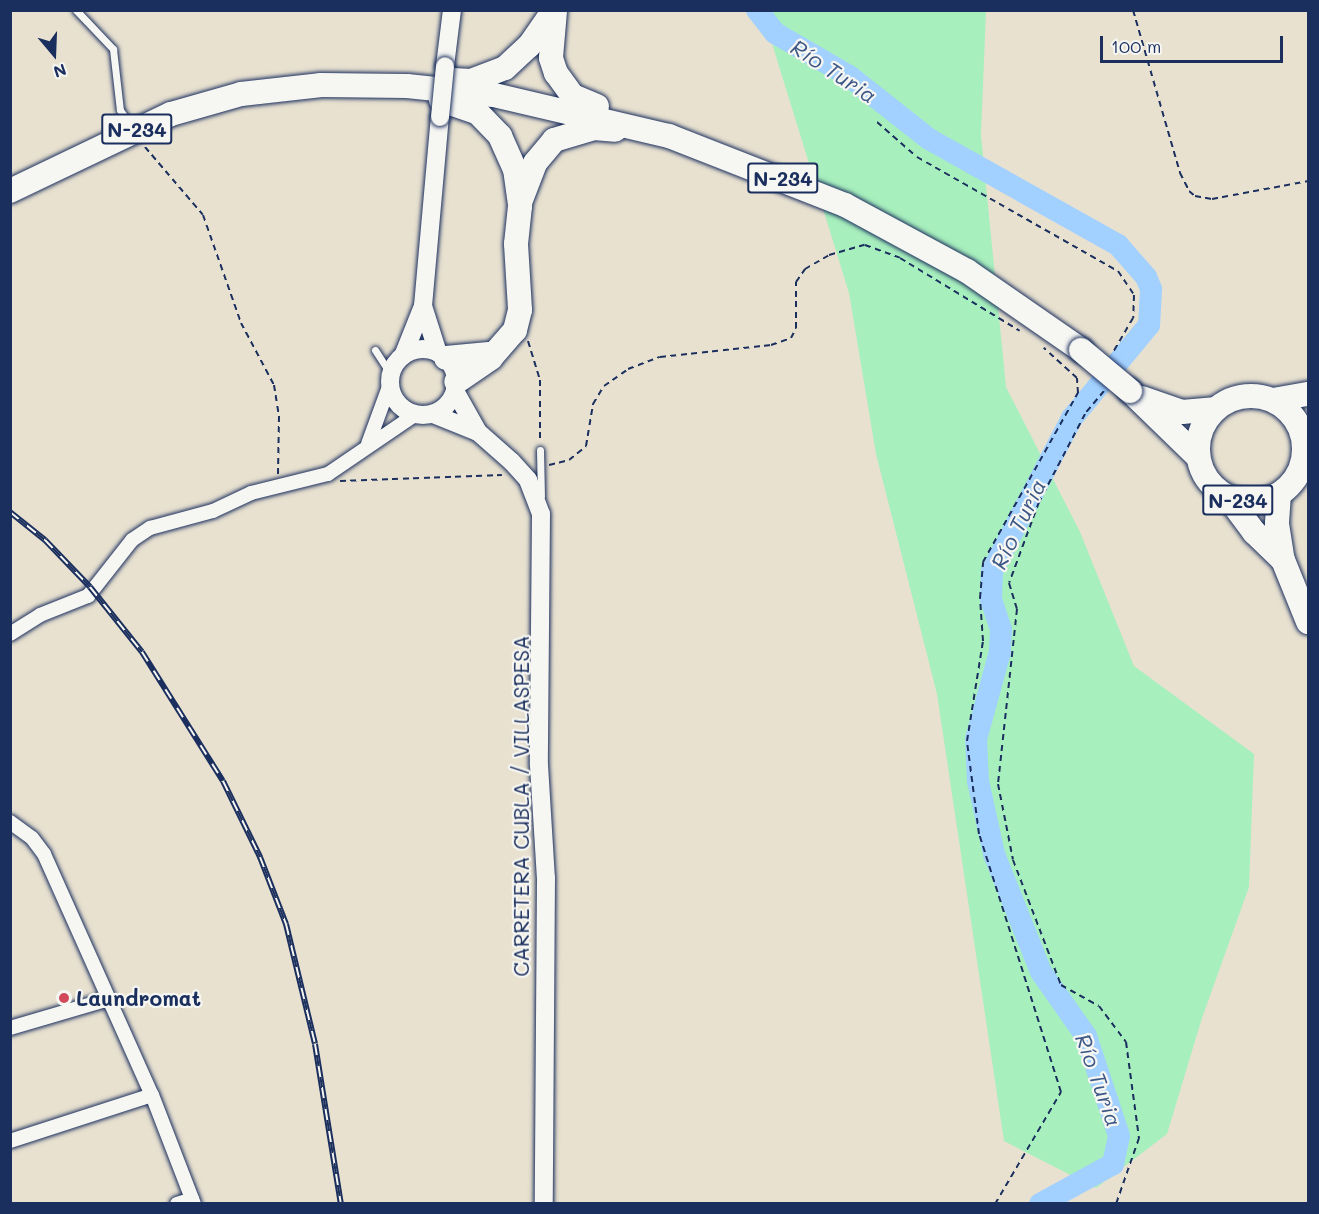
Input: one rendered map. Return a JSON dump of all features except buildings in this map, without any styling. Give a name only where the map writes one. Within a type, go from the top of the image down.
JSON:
[{"type":"highway","points":[[271,89],[319,78],[471,81],[514,62],[554,10]]},
{"type":"highway","points":[[554,10],[551,58],[562,86],[587,103],[669,136]]},
{"type":"highway","name":"N-234","points":[[10,191],[134,130],[191,107],[271,89],[301,86],[408,86],[494,95],[581,112],[669,136],[720,153],[845,205],[907,236],[1025,309],[1148,403],[1182,412],[1214,410],[1242,396],[1273,400]]},
{"type":"highway","points":[[301,86],[328,92],[434,99],[478,113],[500,136],[510,155],[520,206]]},
{"type":"highway","points":[[456,387],[497,352],[515,330],[520,310],[516,243],[520,206],[541,154],[554,140],[574,132],[611,129],[720,153]]},
{"type":"highway","points":[[442,356],[469,359],[497,352]]},
{"type":"highway","name":"N-234","points":[[1131,391],[1198,457]]},
{"type":"highway","points":[[1273,400],[1308,394]]},
{"type":"highway","points":[[1273,400],[1290,412],[1302,434]]},
{"type":"highway","points":[[1302,434],[1308,402]]},
{"type":"highway","name":"N-234","points":[[1214,410],[1198,436],[1198,457],[1205,477],[1228,497],[1254,532],[1283,560]]},
{"type":"highway","name":"N-234","points":[[1228,497],[1249,502],[1279,494],[1299,470],[1304,450],[1302,434]]},
{"type":"highway","name":"N-234","points":[[1279,494],[1277,524],[1283,560],[1308,622]]},
{"type":"street","points":[[367,446],[391,380],[423,306],[452,10]]},
{"type":"street","points":[[10,634],[40,615],[88,596],[132,540],[150,528],[213,511],[251,493],[320,478],[346,464],[367,446],[424,414],[447,405],[456,387],[423,306]]},
{"type":"street","points":[[403,356],[418,350],[442,356]]},
{"type":"street","points":[[391,380],[400,405],[424,414]]},
{"type":"street","name":"CARRETERA CUBLA / VILLASPESA","points":[[456,387],[478,432],[522,472],[541,514],[539,765],[546,878],[544,1203]]},
{"type":"street","name":"CARRETERA CUBLA / VILLASPESA","points":[[424,414],[478,432]]},
{"type":"street","points":[[10,822],[32,838],[44,854],[152,1095],[193,1201],[177,1203]]},
{"type":"street","points":[[10,1028],[109,999]]},
{"type":"street","points":[[10,1141],[152,1095]]},
{"type":"lane","points":[[76,10],[113,49],[120,110],[134,130]]},
{"type":"lane","points":[[375,350],[391,380]]},
{"type":"lane","points":[[540,450],[541,514]]},
{"type":"path","points":[[1133,10],[1180,173],[1189,191],[1195,196],[1212,199],[1308,181]]},
{"type":"path","points":[[878,122],[917,157],[1118,271],[1134,295],[1133,318],[1112,354]]},
{"type":"path","points":[[134,130],[152,158],[203,215],[241,322],[274,385],[279,416],[278,486]]},
{"type":"path","points":[[541,467],[569,460],[586,446],[592,404],[604,386],[628,369],[660,357],[771,345],[790,338],[796,328],[796,282],[805,269],[829,255],[865,245],[928,273],[1025,335]]},
{"type":"path","points":[[515,330],[524,335],[538,364],[540,450]]},
{"type":"path","points":[[995,1203],[1061,1092],[979,834],[966,741],[983,641],[980,598],[983,562],[1078,393],[1077,378],[1034,341]]},
{"type":"path","points":[[1105,390],[1085,414],[1039,502],[1009,583],[1017,609],[998,784],[1013,860],[1061,985],[1099,1006],[1126,1042],[1139,1138],[1116,1203]]},
{"type":"path","points":[[320,478],[334,481],[522,472]]},
{"type":"green space","points":[[762,11],[986,11],[981,135],[1006,387],[1080,532],[1134,666],[1254,754],[1249,887],[1202,1018],[1167,1134],[1096,1188],[1004,1141],[937,694],[876,454],[849,293]]},
{"type":"waterway","name":"Río Turia","points":[[757,10],[775,33],[849,76],[929,139],[1118,245],[1146,277],[1151,289],[1149,325],[1072,418],[992,571],[991,599],[1001,630],[1000,652],[976,739],[978,781],[994,854],[1041,972],[1086,1036],[1119,1136],[1113,1164],[1040,1204]]},
{"type":"railway","points":[[10,512],[45,540],[90,587],[142,652],[223,781],[260,857],[286,924],[315,1044],[341,1204]]},
{"type":"place","name":"Laundromat","points":[[64,998]]}]
